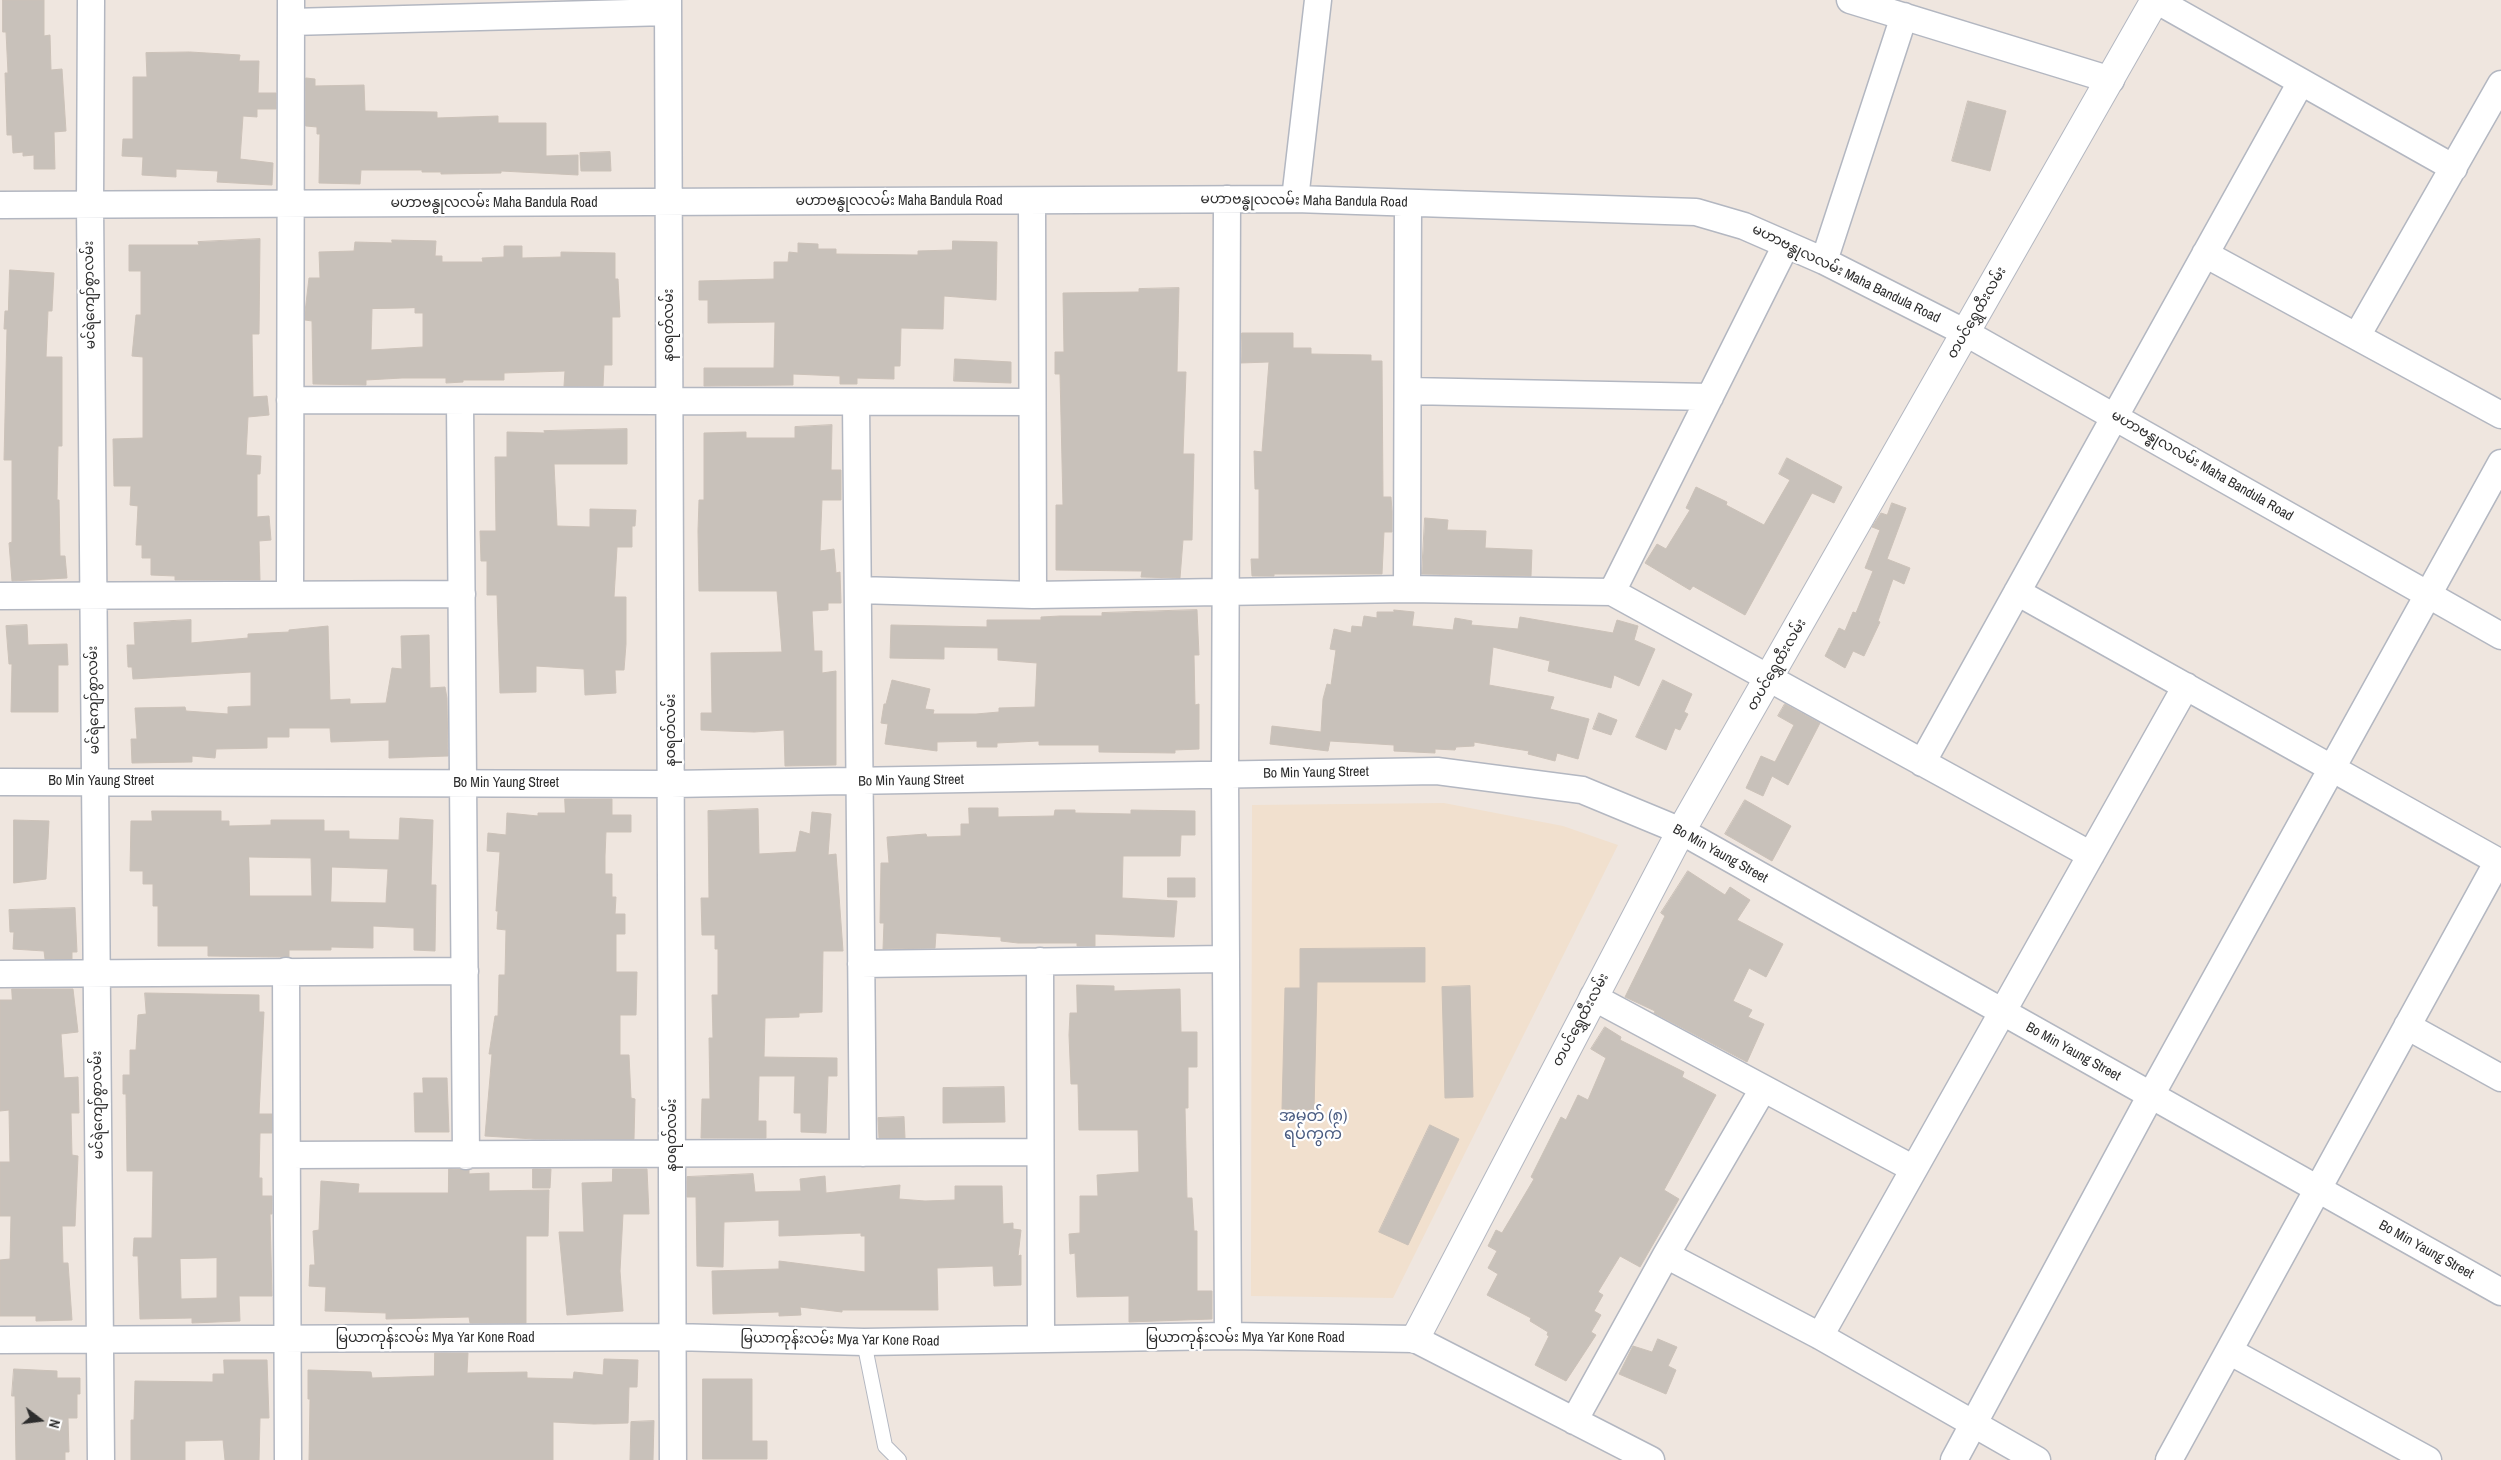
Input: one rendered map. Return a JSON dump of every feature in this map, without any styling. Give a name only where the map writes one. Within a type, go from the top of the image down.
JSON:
[{"type":"street","name":"မင်ရဲကျော်စွာလမ်း","points":[[91,0],[90,205],[101,1460]]},
{"type":"street","points":[[1296,198],[1318,0]]},
{"type":"street","points":[[1850,0],[2111,80]]},
{"type":"street","points":[[2156,0],[2454,168]]},
{"type":"street","name":"တပင်ရွှေထီးလမ်း","points":[[1415,1339],[1681,831],[2156,0]]},
{"type":"street","points":[[290,594],[291,11],[668,6]]},
{"type":"street","name":"နဝရတ်လမ်း","points":[[668,6],[673,1460]]},
{"type":"street","points":[[1824,261],[1904,16]]},
{"type":"street","points":[[1922,763],[2301,82]]},
{"type":"street","points":[[2357,336],[2501,84]]},
{"type":"street","name":"မဟာဗန္ဓုလလမ်း Maha Bandula Road","points":[[0,204],[1032,201],[1296,198],[1696,212],[1744,226],[1824,261],[1966,333],[2501,636]]},
{"type":"street","points":[[1227,199],[1225,774],[1228,1336]]},
{"type":"street","points":[[1032,201],[1033,595]]},
{"type":"street","points":[[1407,589],[1408,202]]},
{"type":"street","points":[[1612,592],[1786,245]]},
{"type":"street","points":[[2205,254],[2501,415]]},
{"type":"street","points":[[1408,391],[1710,397]]},
{"type":"street","points":[[290,400],[460,402],[1032,402]]},
{"type":"street","points":[[460,402],[466,1156]]},
{"type":"street","points":[[856,402],[863,1153]]},
{"type":"street","points":[[1954,1460],[2151,1095],[2501,463]]},
{"type":"street","points":[[858,590],[1033,595],[1407,589],[1612,592],[2091,855]]},
{"type":"street","points":[[2017,592],[2500,862],[2407,1026],[2169,1460]]},
{"type":"street","points":[[0,596],[462,594]]},
{"type":"street","points":[[1820,1336],[2186,686]]},
{"type":"street","name":"Bo Min Yaung Street","points":[[0,782],[671,784],[1437,771],[1582,790],[1681,831],[2501,1292]]},
{"type":"street","points":[[861,964],[1226,959]]},
{"type":"street","points":[[1040,962],[1041,1339]]},
{"type":"street","points":[[0,974],[465,971]]},
{"type":"street","points":[[286,972],[288,1460]]},
{"type":"street","points":[[1593,997],[1914,1170]]},
{"type":"street","points":[[2407,1026],[2501,1078]]},
{"type":"street","points":[[1574,1421],[1666,1255],[1763,1089]]},
{"type":"street","points":[[287,1155],[466,1156],[1040,1152]]},
{"type":"street","points":[[1666,1255],[1820,1336],[2037,1460]]},
{"type":"street","name":"မြယာကုန်းလမ်း Mya Yar Kone Road","points":[[0,1340],[673,1337],[864,1342],[1228,1336],[1415,1339],[1651,1460]]},
{"type":"street","points":[[2229,1351],[2393,1452],[2428,1460]]},
{"type":"lane","points":[[864,1342],[885,1446],[899,1460]]},
{"type":"shaded area","points":[[1444,803],[1563,826],[1618,845],[1393,1298],[1251,1296],[1252,805]]},
{"type":"building","points":[[3,0],[44,0],[44,36],[50,35],[51,70],[62,69],[66,131],[54,132],[55,169],[34,169],[34,155],[23,156],[23,152],[13,153],[12,135],[7,135],[5,73],[8,73],[6,32],[3,32]]},
{"type":"building","points":[[190,52],[240,55],[239,61],[259,61],[258,93],[276,93],[276,109],[257,109],[257,117],[243,116],[240,159],[273,163],[272,185],[217,182],[218,171],[176,169],[176,177],[142,175],[143,157],[122,156],[123,139],[133,139],[133,77],[147,77],[146,53]]},
{"type":"building","points":[[306,78],[315,79],[315,86],[364,85],[365,111],[437,112],[437,118],[498,116],[498,123],[546,123],[546,156],[578,155],[578,175],[501,171],[501,173],[441,174],[441,172],[422,172],[422,170],[361,170],[360,184],[319,183],[320,134],[317,134],[317,127],[306,126]]},
{"type":"building","points":[[1968,101],[2006,111],[1990,171],[1952,161]]},
{"type":"building","points":[[610,152],[611,171],[581,171],[580,153]]},
{"type":"building","points":[[260,239],[259,334],[252,334],[253,397],[267,396],[269,415],[248,417],[246,455],[261,456],[260,474],[257,474],[257,517],[269,516],[271,540],[259,541],[260,580],[175,580],[175,576],[151,575],[151,558],[142,558],[142,545],[136,545],[138,506],[130,505],[131,486],[114,486],[113,439],[143,438],[143,357],[132,356],[136,315],[141,315],[141,271],[129,271],[129,245],[199,245],[198,242]]},
{"type":"building","points":[[392,240],[436,241],[435,256],[442,256],[442,262],[483,262],[482,258],[504,257],[504,246],[522,246],[522,258],[561,257],[561,252],[615,253],[615,279],[618,279],[620,317],[612,317],[612,365],[604,365],[603,386],[564,386],[565,371],[504,373],[504,380],[463,380],[463,382],[446,383],[446,378],[402,378],[366,380],[366,385],[313,384],[312,321],[305,320],[305,312],[309,278],[320,278],[319,252],[354,251],[355,242],[392,243]],"holes":[[[415,308],[415,313],[423,313],[423,347],[371,350],[372,309]]]},
{"type":"building","points":[[953,241],[997,242],[996,300],[944,296],[943,329],[901,328],[900,366],[894,366],[894,379],[857,378],[857,384],[840,384],[840,376],[793,374],[793,385],[704,386],[704,368],[774,368],[775,322],[708,323],[708,300],[699,300],[699,281],[774,279],[774,262],[788,262],[789,252],[798,253],[798,243],[818,244],[818,249],[836,249],[836,254],[918,255],[918,251],[952,250]]},
{"type":"building","points":[[10,270],[54,273],[52,311],[48,311],[46,357],[62,357],[62,446],[58,446],[57,500],[59,500],[60,556],[65,556],[67,578],[12,581],[9,543],[12,542],[12,460],[4,460],[7,329],[4,329],[5,311],[8,311]]},
{"type":"building","points":[[1179,288],[1177,372],[1186,372],[1183,454],[1194,454],[1192,540],[1183,540],[1180,578],[1141,577],[1142,571],[1056,570],[1056,505],[1063,505],[1060,374],[1055,374],[1055,352],[1064,352],[1063,293],[1139,292],[1139,289]]},
{"type":"building","points":[[1242,333],[1293,333],[1293,348],[1311,348],[1311,354],[1371,355],[1371,361],[1382,361],[1383,497],[1391,497],[1392,532],[1384,532],[1382,574],[1274,574],[1274,576],[1252,576],[1251,559],[1259,559],[1259,489],[1255,489],[1254,451],[1262,452],[1269,362],[1241,363]]},
{"type":"building","points":[[955,359],[1011,362],[1011,383],[954,381]]},
{"type":"building","points":[[832,425],[831,470],[841,470],[841,500],[822,500],[820,551],[834,549],[836,573],[840,572],[841,603],[828,603],[828,610],[812,611],[814,651],[822,651],[822,673],[836,671],[836,765],[785,766],[784,730],[754,732],[701,730],[701,713],[712,713],[711,653],[782,652],[777,591],[699,591],[698,531],[699,500],[704,500],[704,433],[746,432],[746,438],[795,438],[795,427]]},
{"type":"building","points":[[627,429],[627,464],[554,464],[557,526],[590,527],[590,509],[636,510],[635,526],[632,526],[632,547],[617,547],[614,597],[626,597],[626,644],[624,670],[615,670],[616,693],[585,695],[584,669],[536,666],[536,692],[500,693],[497,595],[487,595],[487,561],[481,561],[480,531],[496,531],[495,457],[507,457],[507,432],[545,433],[544,431]]},
{"type":"building","points":[[1787,458],[1842,487],[1834,503],[1812,493],[1745,615],[1693,586],[1690,590],[1645,563],[1657,544],[1666,549],[1690,510],[1686,508],[1696,487],[1727,502],[1726,505],[1764,525],[1790,480],[1779,474]]},
{"type":"building","points":[[1892,503],[1906,508],[1887,559],[1910,568],[1904,584],[1893,579],[1878,621],[1880,622],[1864,656],[1853,651],[1845,668],[1825,656],[1839,628],[1845,631],[1853,612],[1856,613],[1873,571],[1865,568],[1880,530],[1872,527],[1881,513],[1887,515]]},
{"type":"building","points":[[1425,518],[1448,520],[1447,530],[1486,531],[1485,548],[1532,550],[1531,576],[1422,574]]},
{"type":"building","points":[[1197,610],[1199,655],[1194,655],[1195,705],[1199,704],[1199,749],[1175,750],[1175,753],[1099,752],[1099,745],[1039,745],[1039,741],[997,743],[997,747],[977,747],[977,741],[937,742],[937,751],[885,744],[888,724],[881,723],[884,704],[886,704],[892,680],[930,689],[925,709],[934,710],[933,714],[976,714],[999,712],[999,708],[1035,707],[1037,663],[998,660],[998,648],[944,647],[944,659],[890,658],[891,625],[987,627],[987,620],[1041,620],[1041,617],[1102,616],[1102,613]]},
{"type":"building","points":[[1394,610],[1414,612],[1412,626],[1453,630],[1455,618],[1472,621],[1471,625],[1518,629],[1520,617],[1613,633],[1617,620],[1638,626],[1634,640],[1655,649],[1639,686],[1614,675],[1611,688],[1548,671],[1550,661],[1493,647],[1489,685],[1554,697],[1550,709],[1589,719],[1578,759],[1557,753],[1555,761],[1528,754],[1529,751],[1474,742],[1474,746],[1456,747],[1455,750],[1435,749],[1435,753],[1394,751],[1394,745],[1330,741],[1328,751],[1270,744],[1272,726],[1321,732],[1323,699],[1327,684],[1331,685],[1336,650],[1330,649],[1334,629],[1351,633],[1352,626],[1362,627],[1364,616],[1377,618],[1377,612],[1394,612]]},
{"type":"building","points":[[191,620],[191,643],[248,638],[248,634],[289,632],[289,630],[328,626],[330,700],[350,699],[350,704],[386,703],[392,668],[402,669],[401,636],[429,635],[430,688],[445,687],[447,698],[448,756],[389,758],[389,740],[331,742],[330,728],[289,728],[289,737],[267,737],[267,748],[216,749],[215,758],[192,756],[192,762],[132,763],[131,739],[137,739],[135,708],[185,707],[186,711],[228,714],[228,707],[251,706],[251,672],[133,679],[132,667],[128,667],[127,645],[135,645],[134,623]]},
{"type":"building","points":[[27,625],[28,645],[67,644],[68,665],[58,665],[58,712],[11,712],[12,664],[9,664],[6,626]]},
{"type":"building","points":[[1663,680],[1692,694],[1684,712],[1688,714],[1680,730],[1675,728],[1666,750],[1636,737]]},
{"type":"building","points":[[1785,704],[1820,723],[1788,785],[1772,776],[1763,796],[1746,788],[1761,756],[1775,762],[1794,725],[1778,716]]},
{"type":"building","points":[[1599,713],[1617,720],[1611,735],[1593,729]]},
{"type":"building","points":[[565,799],[612,799],[612,815],[631,815],[631,832],[606,832],[605,874],[612,874],[612,897],[616,897],[615,914],[625,914],[625,934],[616,934],[616,972],[637,972],[636,1015],[620,1015],[620,1055],[629,1055],[631,1098],[635,1099],[634,1139],[534,1139],[485,1136],[492,1054],[489,1054],[495,1016],[498,1016],[499,975],[505,975],[506,930],[497,929],[498,911],[496,911],[500,852],[487,851],[488,833],[506,835],[507,813],[538,816],[538,813],[565,813]]},
{"type":"building","points":[[1745,800],[1791,826],[1772,861],[1725,834]]},
{"type":"building","points":[[969,808],[998,808],[998,817],[1054,816],[1055,810],[1075,810],[1075,813],[1131,814],[1131,810],[1195,811],[1195,835],[1181,835],[1180,856],[1123,856],[1122,898],[1177,901],[1174,937],[1095,934],[1095,946],[1077,946],[1077,943],[1018,943],[1001,941],[1001,937],[936,933],[935,948],[883,949],[884,923],[880,923],[881,863],[889,863],[887,837],[926,834],[927,837],[961,836],[961,824],[969,824]]},
{"type":"building","points":[[758,809],[759,854],[796,852],[800,831],[810,834],[812,812],[831,814],[828,855],[836,854],[843,951],[823,951],[822,1012],[799,1013],[799,1017],[765,1018],[764,1057],[837,1058],[837,1076],[828,1076],[826,1133],[801,1132],[801,1113],[794,1113],[795,1076],[759,1076],[758,1121],[766,1121],[766,1138],[701,1138],[702,1099],[710,1099],[709,1038],[713,1038],[712,995],[718,995],[718,949],[715,949],[715,935],[702,935],[701,898],[709,898],[708,811]]},
{"type":"building","points":[[152,811],[221,811],[221,821],[229,821],[229,826],[271,825],[271,820],[324,820],[324,831],[349,831],[349,839],[399,840],[400,818],[433,820],[431,885],[436,885],[435,951],[414,950],[414,928],[373,926],[373,948],[331,947],[331,950],[289,950],[289,957],[208,956],[208,946],[158,946],[158,906],[153,906],[153,884],[143,884],[143,871],[130,871],[131,821],[152,821]],"holes":[[[249,857],[311,858],[312,896],[250,896]],[[332,867],[388,869],[386,903],[331,902]]]},
{"type":"building","points":[[14,820],[49,821],[46,879],[14,883]]},
{"type":"building","points":[[1688,871],[1725,895],[1730,887],[1750,900],[1737,920],[1783,944],[1766,977],[1749,968],[1733,1001],[1752,1010],[1748,1017],[1764,1024],[1747,1062],[1654,1013],[1655,1011],[1625,997],[1665,916],[1661,913]]},
{"type":"building","points":[[1168,878],[1195,878],[1195,897],[1168,897]]},
{"type":"building","points":[[75,908],[77,952],[72,952],[72,959],[45,959],[44,951],[13,949],[14,932],[10,932],[9,910]]},
{"type":"building","points":[[1425,948],[1425,982],[1317,982],[1314,1110],[1282,1109],[1285,988],[1300,988],[1300,949]]},
{"type":"building","points":[[1077,985],[1114,986],[1114,991],[1180,989],[1181,1032],[1197,1032],[1197,1067],[1188,1067],[1188,1108],[1185,1108],[1187,1198],[1192,1198],[1194,1231],[1197,1231],[1197,1291],[1212,1291],[1212,1319],[1129,1322],[1129,1296],[1077,1297],[1075,1253],[1070,1254],[1069,1234],[1080,1233],[1080,1196],[1098,1196],[1097,1175],[1139,1172],[1138,1130],[1079,1130],[1078,1084],[1071,1084],[1069,1035],[1070,1013],[1077,1013]]},
{"type":"building","points":[[1470,986],[1473,1097],[1445,1098],[1442,987]]},
{"type":"building","points":[[12,989],[73,989],[78,1032],[61,1034],[64,1078],[78,1077],[79,1113],[71,1113],[72,1155],[78,1156],[75,1226],[62,1226],[63,1263],[68,1263],[72,1320],[36,1321],[36,1316],[0,1316],[0,1260],[10,1259],[11,1216],[0,1216],[0,1162],[10,1162],[9,1110],[0,1111],[0,1000],[12,1000]]},
{"type":"building","points":[[145,993],[259,995],[259,1012],[264,1012],[259,1114],[272,1114],[272,1133],[260,1133],[259,1178],[262,1178],[262,1196],[272,1196],[272,1214],[270,1214],[272,1296],[239,1296],[240,1321],[192,1323],[192,1318],[140,1319],[138,1256],[133,1256],[134,1238],[152,1238],[153,1171],[127,1171],[126,1094],[123,1094],[123,1075],[130,1075],[130,1050],[136,1050],[138,1015],[146,1014]],"holes":[[[217,1258],[217,1298],[181,1299],[180,1259]]]},
{"type":"building","points":[[1605,1027],[1621,1037],[1620,1040],[1684,1072],[1682,1077],[1716,1095],[1664,1190],[1679,1199],[1640,1267],[1620,1256],[1598,1292],[1603,1295],[1594,1311],[1601,1315],[1591,1332],[1596,1335],[1566,1381],[1535,1365],[1549,1336],[1547,1335],[1548,1332],[1530,1321],[1531,1318],[1487,1295],[1498,1274],[1488,1268],[1497,1251],[1488,1246],[1496,1230],[1502,1233],[1534,1179],[1531,1177],[1561,1117],[1566,1120],[1578,1095],[1588,1100],[1606,1058],[1591,1049]]},
{"type":"building","points":[[423,1078],[447,1078],[449,1132],[415,1132],[414,1093],[423,1093]]},
{"type":"building","points":[[1004,1087],[1005,1122],[943,1123],[943,1088]]},
{"type":"building","points":[[904,1117],[905,1138],[879,1138],[878,1118]]},
{"type":"building","points":[[1430,1125],[1459,1139],[1408,1245],[1379,1232]]},
{"type":"building","points":[[449,1169],[469,1170],[469,1174],[489,1173],[489,1191],[549,1190],[548,1236],[526,1236],[526,1323],[470,1323],[469,1317],[386,1319],[386,1313],[325,1311],[326,1287],[309,1286],[310,1265],[315,1265],[313,1231],[319,1230],[321,1181],[359,1184],[358,1193],[448,1193]]},
{"type":"building","points":[[533,1169],[551,1169],[550,1188],[533,1188]]},
{"type":"building","points":[[613,1169],[647,1169],[649,1214],[623,1214],[620,1271],[623,1311],[567,1315],[559,1232],[584,1232],[582,1183],[612,1182]]},
{"type":"building","points":[[753,1174],[755,1192],[801,1191],[800,1179],[825,1176],[826,1193],[900,1185],[899,1199],[925,1201],[955,1200],[955,1186],[1002,1186],[1003,1224],[1013,1223],[1013,1229],[1021,1230],[1018,1256],[1021,1255],[1021,1285],[994,1286],[993,1266],[937,1268],[938,1310],[842,1310],[842,1312],[800,1307],[801,1315],[779,1316],[779,1312],[713,1314],[712,1271],[779,1269],[779,1261],[865,1272],[865,1236],[861,1236],[861,1233],[779,1236],[779,1220],[724,1222],[723,1267],[697,1266],[696,1197],[687,1197],[687,1177]]},
{"type":"building","points":[[1658,1339],[1677,1347],[1668,1366],[1676,1370],[1666,1394],[1619,1374],[1633,1346],[1652,1352]]},
{"type":"building","points":[[435,1353],[468,1353],[467,1373],[527,1372],[527,1378],[573,1379],[574,1372],[603,1375],[604,1359],[638,1360],[637,1387],[629,1387],[628,1423],[553,1422],[553,1460],[309,1460],[310,1399],[308,1399],[308,1370],[371,1372],[372,1378],[434,1376]]},
{"type":"building","points":[[224,1360],[267,1360],[269,1418],[260,1418],[259,1460],[225,1460],[223,1440],[185,1441],[185,1460],[131,1460],[131,1420],[134,1420],[135,1381],[213,1382],[213,1374],[224,1374]]},
{"type":"building","points":[[14,1369],[57,1371],[57,1378],[80,1378],[80,1394],[77,1394],[77,1418],[68,1418],[69,1452],[65,1452],[65,1460],[16,1460],[15,1396],[12,1396]]},
{"type":"building","points":[[703,1379],[752,1379],[752,1441],[767,1441],[767,1459],[703,1459]]},
{"type":"building","points":[[654,1421],[653,1460],[630,1460],[631,1422]]},
{"type":"district","name":"အမှတ် (၈) ရပ်ကွက်","points":[[1313,1126]]}]
